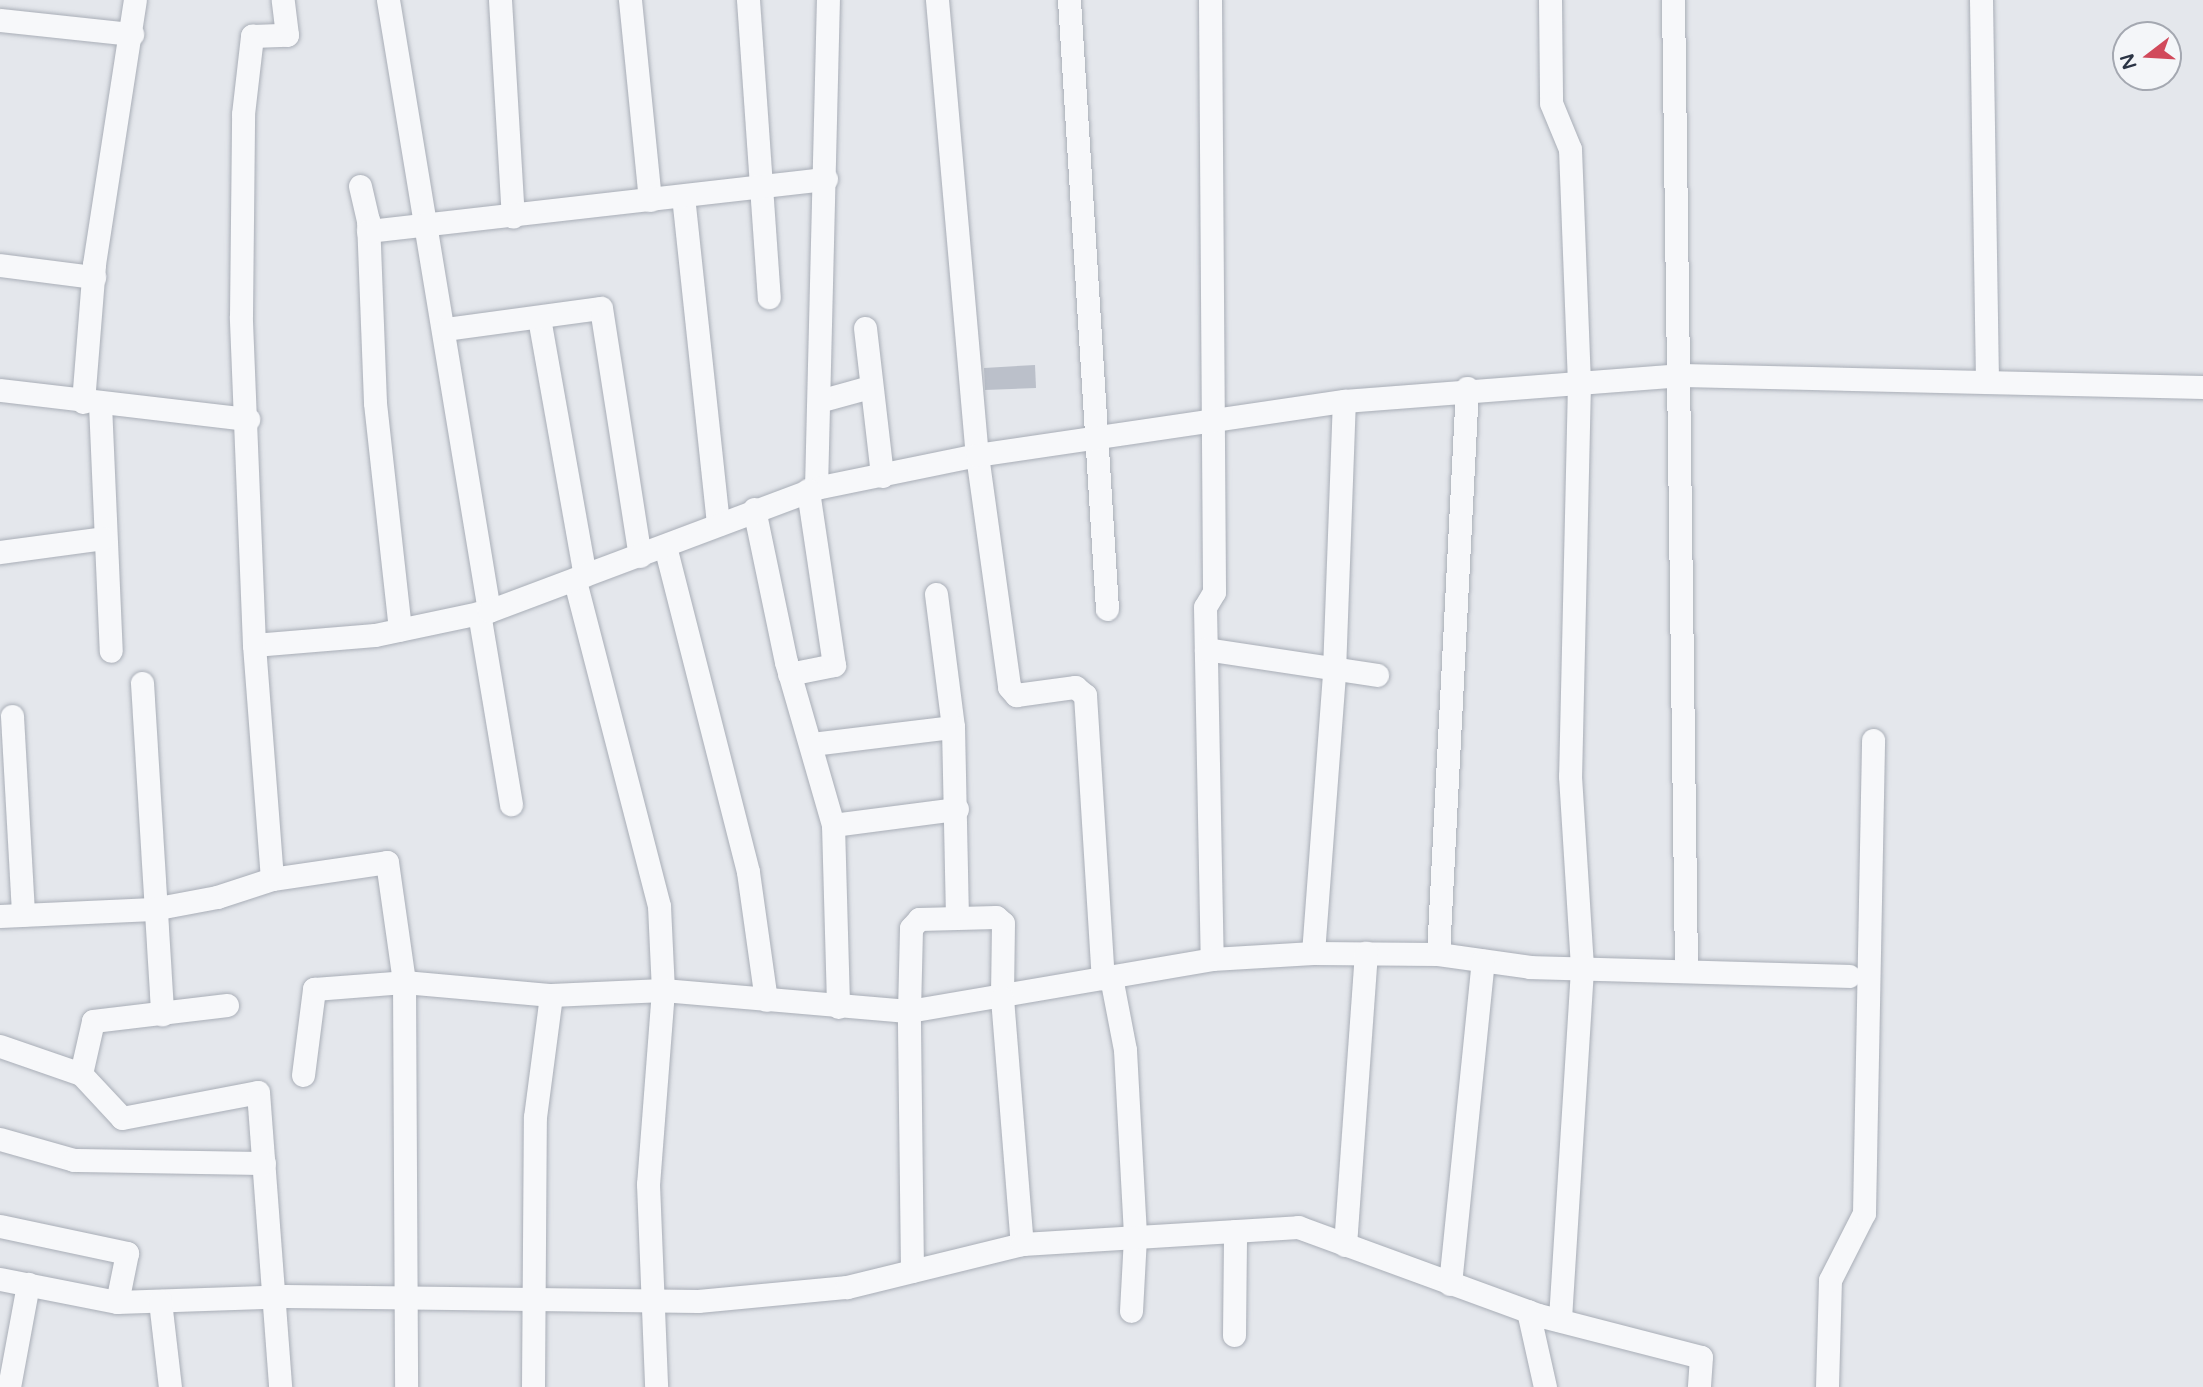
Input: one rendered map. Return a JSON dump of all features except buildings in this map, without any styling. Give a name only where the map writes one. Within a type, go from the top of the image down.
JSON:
[{"type":"street","points":[[111,651],[92,403],[93,277],[132,34],[135,0]]},
{"type":"street","points":[[272,879],[254,645],[248,419],[241,316],[243,114],[252,36],[287,35],[283,0]]},
{"type":"street","points":[[388,0],[445,329],[511,804]]},
{"type":"street","points":[[500,0],[513,217]]},
{"type":"street","points":[[631,0],[650,200]]},
{"type":"street","points":[[748,0],[768,297]]},
{"type":"street","points":[[789,674],[834,665],[812,489],[819,401],[828,0]]},
{"type":"street","points":[[937,0],[977,455],[1012,692],[1075,687],[1085,695],[1107,978],[1125,1050],[1135,1237],[1131,1311]]},
{"type":"street","points":[[1069,0],[1094,441],[1107,609]]},
{"type":"street","points":[[1210,0],[1214,592],[1205,607],[1212,959]]},
{"type":"street","points":[[1550,0],[1551,103],[1570,149],[1578,383],[1570,776],[1582,969],[1560,1320]]},
{"type":"street","points":[[1674,0],[1682,375],[1686,971]]},
{"type":"street","points":[[1981,0],[1987,382]]},
{"type":"street","points":[[0,20],[132,34]]},
{"type":"street","points":[[369,231],[513,217],[825,179]]},
{"type":"street","points":[[359,186],[369,231],[375,402],[400,630]]},
{"type":"street","points":[[683,196],[718,524]]},
{"type":"street","points":[[0,265],[93,277]]},
{"type":"street","points":[[445,329],[601,308],[640,556]]},
{"type":"street","points":[[539,318],[580,578],[659,906],[663,990],[648,1184],[656,1300],[656,1387]]},
{"type":"street","points":[[865,328],[882,476]]},
{"type":"street","points":[[254,645],[400,630],[484,612],[640,556],[754,509],[812,489],[977,455],[1094,441],[1344,401],[1467,388],[1682,375],[2203,387]]},
{"type":"street","points":[[819,401],[870,387]]},
{"type":"street","points":[[1438,954],[1467,388]]},
{"type":"street","points":[[0,390],[92,403],[248,419]]},
{"type":"street","points":[[1313,953],[1334,671],[1344,401]]},
{"type":"street","points":[[754,509],[789,674],[812,744],[833,825],[838,1007]]},
{"type":"street","points":[[0,552],[103,538]]},
{"type":"street","points":[[665,546],[748,872],[766,1000]]},
{"type":"street","points":[[936,594],[953,727],[957,809],[957,916]]},
{"type":"street","points":[[1206,649],[1334,671],[1377,675]]},
{"type":"street","points":[[142,683],[153,909],[163,1014]]},
{"type":"street","points":[[12,716],[23,915]]},
{"type":"street","points":[[812,744],[953,727]]},
{"type":"street","points":[[1827,1387],[1830,1280],[1864,1213],[1873,740]]},
{"type":"street","points":[[833,825],[957,809]]},
{"type":"street","points":[[0,916],[153,909],[217,897],[272,879],[387,862],[404,982],[403,1297],[406,1387]]},
{"type":"street","points":[[912,1271],[909,1011],[913,922],[957,916],[1001,919],[1003,998],[1022,1244]]},
{"type":"street","points":[[303,1075],[314,989],[404,982],[551,995],[663,990],[909,1011],[1003,998],[1212,959],[1313,953],[1438,954],[1483,961],[1582,969],[1849,976]]},
{"type":"street","points":[[1345,1245],[1366,953]]},
{"type":"street","points":[[1450,1284],[1483,961]]},
{"type":"street","points":[[533,1387],[536,1117],[551,995]]},
{"type":"street","points":[[81,1074],[93,1021],[227,1005]]},
{"type":"street","points":[[0,1046],[81,1074],[122,1118],[258,1093],[280,1387]]},
{"type":"street","points":[[0,1139],[74,1160],[264,1163]]},
{"type":"street","points":[[0,1226],[127,1253],[117,1302]]},
{"type":"street","points":[[0,1279],[117,1302],[274,1297],[698,1301],[847,1287],[1022,1244],[1298,1227],[1528,1311],[1701,1357],[1699,1387]]},
{"type":"street","points":[[1234,1335],[1235,1231]]},
{"type":"street","points":[[9,1387],[28,1284]]},
{"type":"street","points":[[160,1301],[170,1387]]},
{"type":"street","points":[[1528,1311],[1545,1387]]}]
